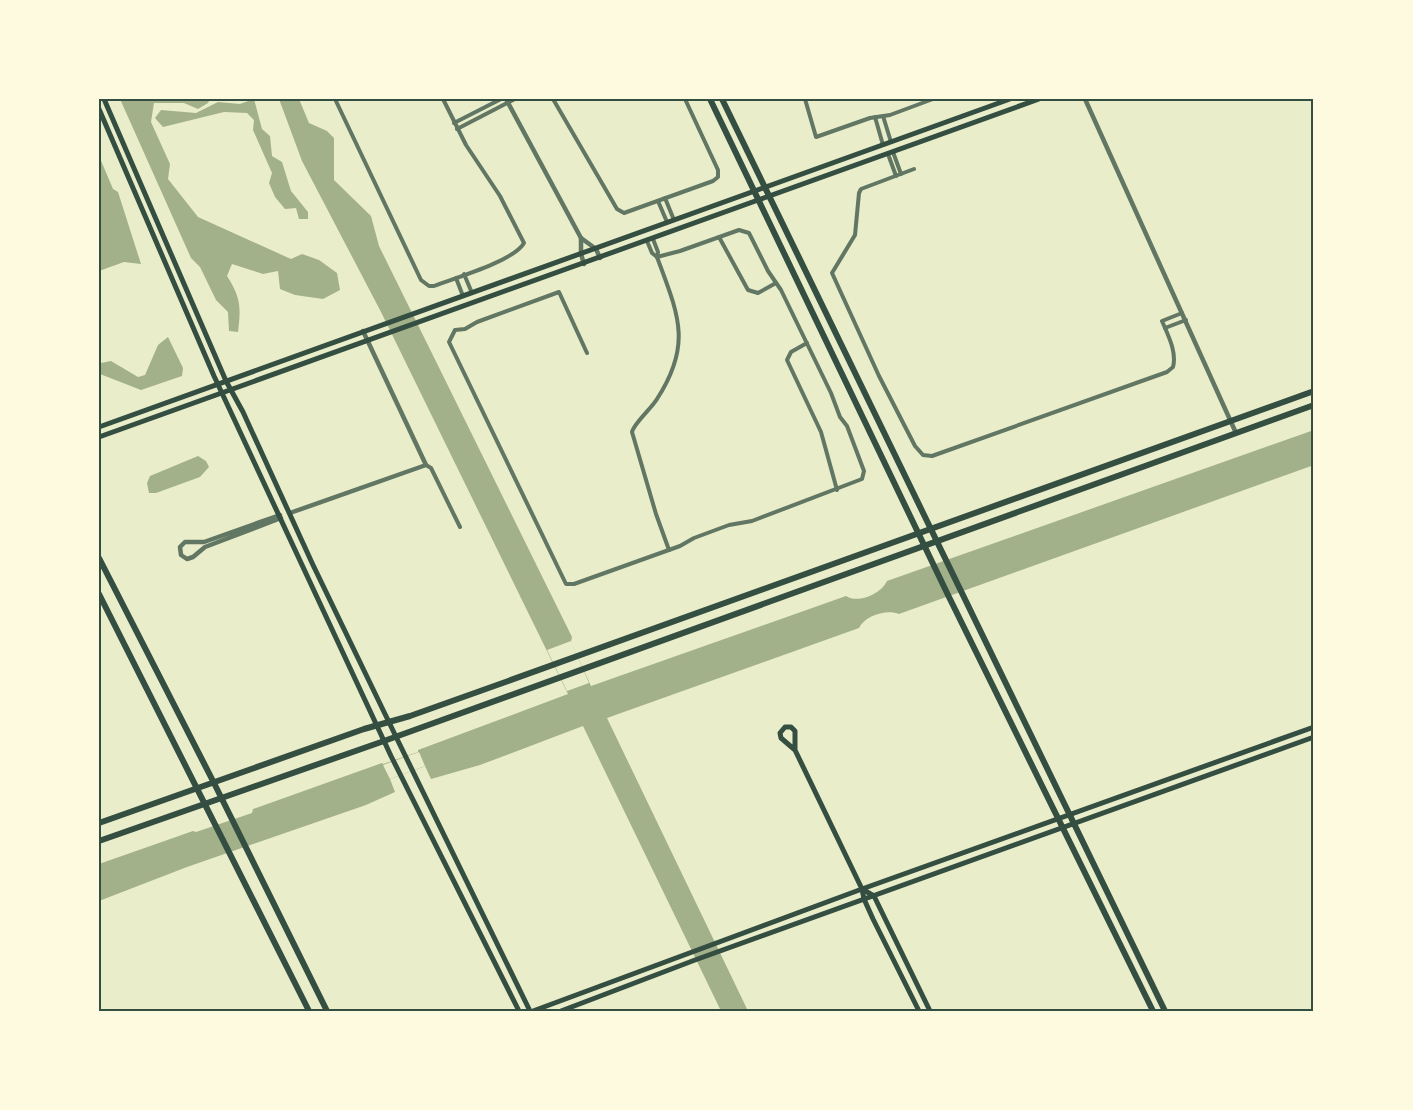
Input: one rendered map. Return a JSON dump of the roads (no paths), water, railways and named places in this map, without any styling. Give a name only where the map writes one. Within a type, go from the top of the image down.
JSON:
[{"type":"main road","points":[[104,99],[226,381],[243,412],[412,771],[531,1011],[862,889],[1314,727]]},
{"type":"main road","points":[[710,99],[924,546],[1153,1011]]},
{"type":"main road","points":[[722,99],[1165,1011]]},
{"type":"main road","points":[[99,427],[1010,99]]},
{"type":"main road","points":[[99,437],[1039,99]]},
{"type":"main road","points":[[99,109],[222,393],[384,741],[519,1011]]},
{"type":"main road","points":[[99,823],[577,656],[1314,392]]},
{"type":"main road","points":[[99,841],[396,737],[1314,405]]},
{"type":"main road","points":[[99,558],[327,1011]]},
{"type":"main road","points":[[99,594],[309,1011]]},
{"type":"main road","points":[[561,1011],[695,960],[1314,737]]},
{"type":"main road","points":[[795,750],[919,1011]]},
{"type":"main road","points":[[862,889],[874,896],[930,1011]]},
{"type":"street","points":[[334,99],[421,280],[429,286],[456,278],[513,254],[524,243],[500,196],[465,145],[443,99]]},
{"type":"street","points":[[454,123],[501,99]]},
{"type":"street","points":[[457,129],[507,101],[515,99]]},
{"type":"street","points":[[553,99],[617,209],[627,212],[713,181],[719,174],[685,99]]},
{"type":"street","points":[[805,99],[816,137],[933,99]]},
{"type":"street","points":[[1085,99],[1236,433]]},
{"type":"street","points":[[507,101],[581,238],[596,249],[600,258]]},
{"type":"street","points":[[883,116],[891,142]]},
{"type":"street","points":[[875,117],[883,145]]},
{"type":"street","points":[[890,153],[898,175]]},
{"type":"street","points":[[914,169],[865,187],[859,193],[855,234],[832,273],[879,376],[915,446],[923,455],[932,456],[1167,372],[1173,368],[1175,360],[1162,321],[1182,312]]},
{"type":"street","points":[[665,198],[675,221]]},
{"type":"street","points":[[658,201],[667,223]]},
{"type":"street","points":[[587,353],[559,292],[477,322],[468,328],[455,330],[449,342],[562,580],[566,584],[574,584],[669,550],[729,525],[752,521],[859,481],[864,474],[847,426],[840,417],[831,393],[777,283],[749,233],[739,230],[657,257]]},
{"type":"street","points":[[718,237],[748,290],[758,293],[777,283]]},
{"type":"street","points":[[581,238],[581,254],[584,264]]},
{"type":"street","points":[[650,240],[652,254],[657,257],[677,315],[680,328],[679,349],[663,390],[632,432],[669,550]]},
{"type":"street","points":[[465,274],[472,293]]},
{"type":"street","points":[[456,278],[463,296]]},
{"type":"street","points":[[1165,328],[1186,320]]},
{"type":"street","points":[[363,331],[426,465],[431,468],[460,526]]},
{"type":"street","points":[[807,343],[791,352],[787,360],[821,432],[837,490]]},
{"type":"street","points":[[290,513],[426,465]]},
{"type":"street","points":[[280,516],[205,547],[190,558],[181,555],[180,547],[185,542],[204,542],[280,516]]}]
